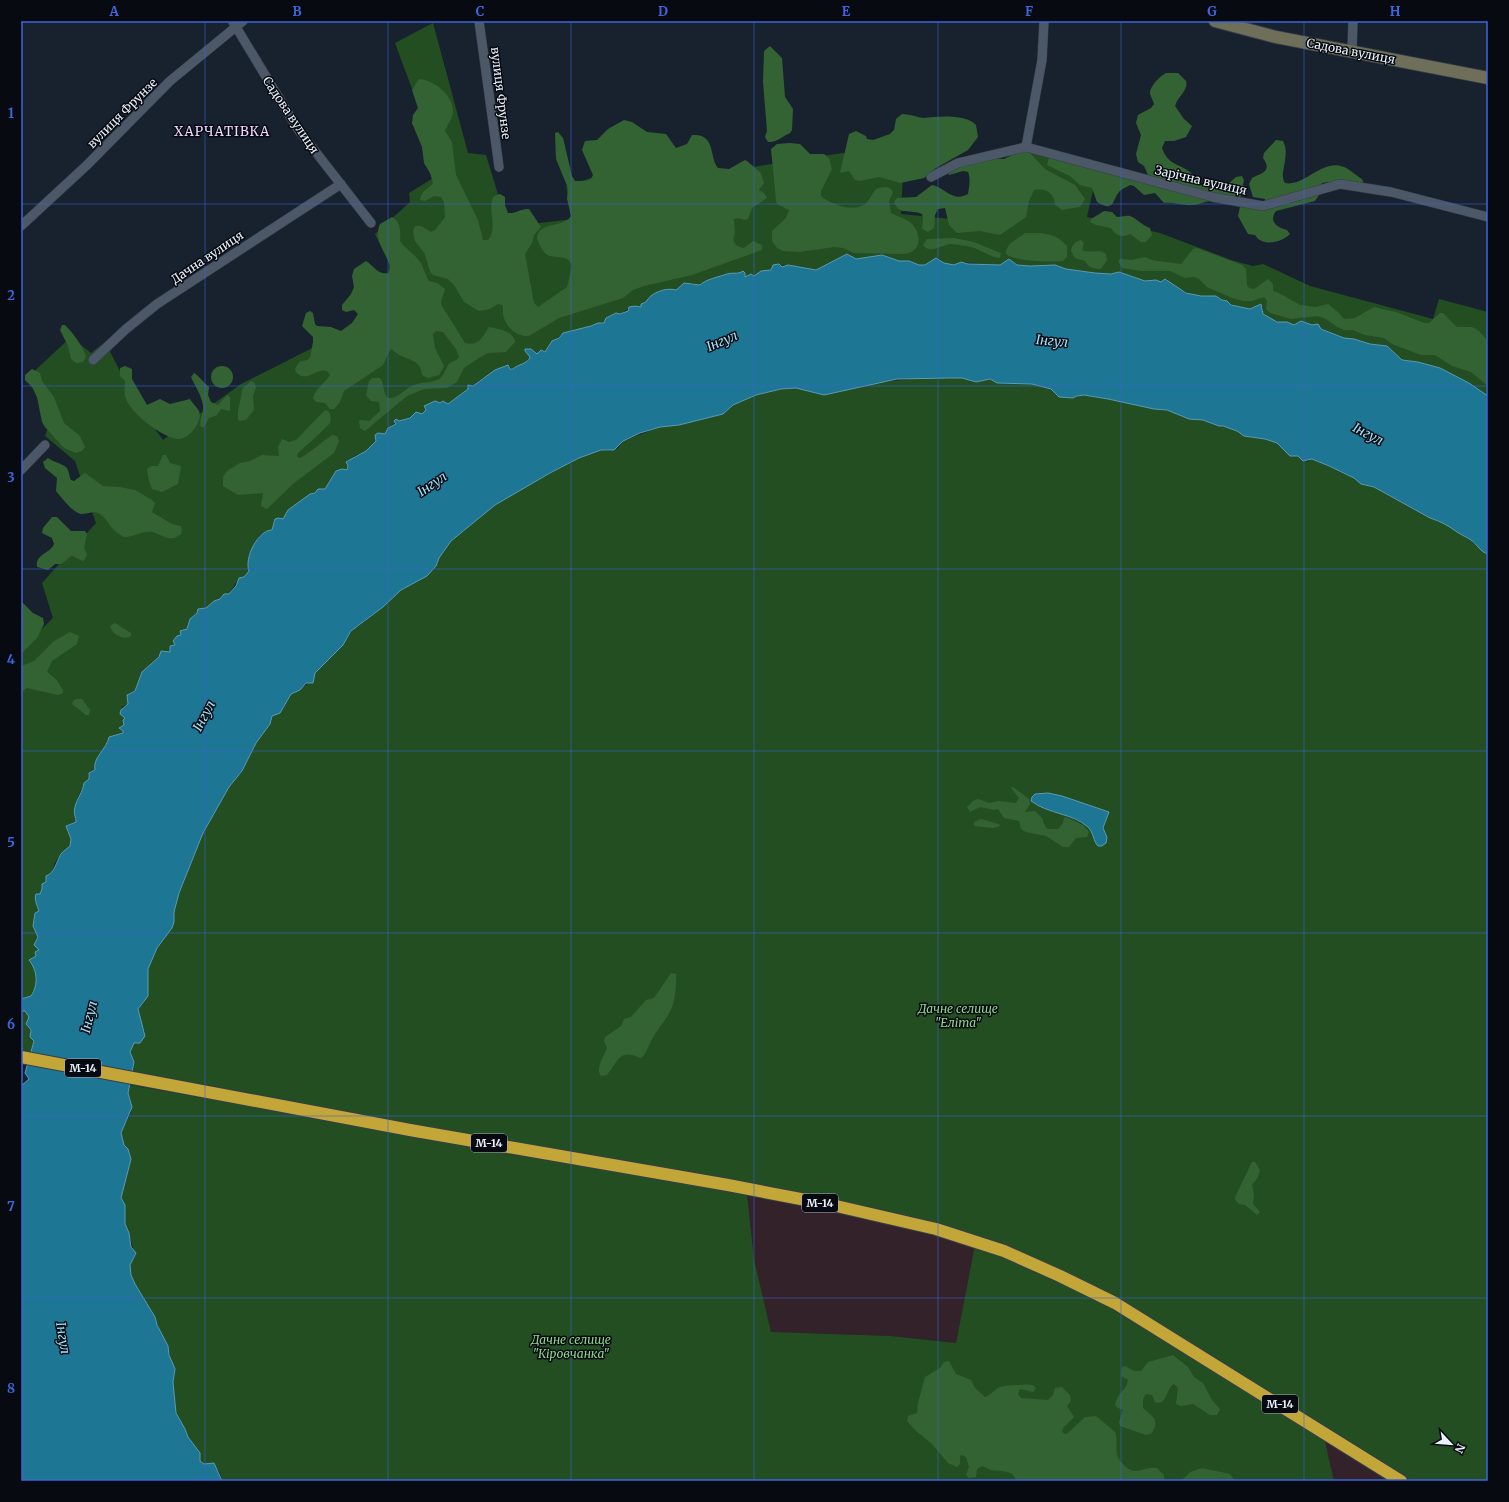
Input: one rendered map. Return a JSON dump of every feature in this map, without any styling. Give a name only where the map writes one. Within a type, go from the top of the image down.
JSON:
[{"type":"highway","name":"М-14","points":[[21,1057],[410,1130],[648,1170],[832,1205],[911,1222],[978,1242],[1053,1273],[1115,1303],[1401,1481]]},
{"type":"street","name":"вулиця Фрунзе","points":[[21,226],[87,165],[170,81],[233,24],[242,21]]},
{"type":"street","name":"вулиця Фрунзе","points":[[480,21],[499,167]]},
{"type":"street","points":[[1026,147],[1042,60],[1044,21]]},
{"type":"street","name":"Садова вулиця","points":[[1215,21],[1276,37],[1488,78]]},
{"type":"street","points":[[1352,51],[1353,21]]},
{"type":"street","name":"Садова вулиця","points":[[233,24],[297,128],[371,223]]},
{"type":"street","name":"Зарічна вулиця","points":[[931,177],[958,164],[1026,147],[1212,197],[1263,206],[1340,184],[1391,192],[1488,218]]},
{"type":"street","name":"Дачна вулиця","points":[[93,360],[126,329],[157,304],[341,184]]},
{"type":"street","points":[[21,470],[45,445]]},
{"type":"shaded area","points":[[747,1194],[909,1226],[975,1245],[956,1343],[891,1336],[771,1332],[754,1259]]},
{"type":"shaded area","points":[[1324,1437],[1392,1481],[1334,1481]]},
{"type":"green space","points":[[433,23],[468,153],[486,155],[508,227],[573,219],[566,186],[594,177],[672,161],[714,173],[843,153],[904,154],[901,214],[1001,224],[1024,145],[1098,168],[1087,217],[1160,233],[1234,261],[1253,266],[1263,264],[1310,286],[1433,319],[1439,299],[1488,312],[1488,396],[1469,383],[1440,368],[1418,362],[1402,360],[1387,346],[1344,338],[1313,325],[1298,323],[1294,325],[1270,319],[1263,314],[1263,307],[1259,305],[1258,308],[1247,309],[1241,308],[1216,296],[1201,297],[1179,288],[1167,279],[1160,282],[1156,280],[1145,281],[1119,272],[1111,274],[1095,273],[1066,269],[1055,265],[1017,265],[1009,259],[1000,265],[961,262],[954,265],[944,263],[938,258],[925,265],[919,265],[909,261],[899,261],[882,255],[856,259],[847,254],[816,270],[788,265],[780,266],[769,271],[761,271],[754,276],[745,277],[740,273],[705,282],[700,285],[684,284],[676,290],[661,290],[648,298],[646,302],[642,303],[641,307],[631,307],[620,314],[615,313],[608,317],[604,323],[598,323],[563,333],[550,344],[545,352],[540,351],[537,354],[531,350],[525,349],[530,357],[525,363],[513,369],[507,365],[483,378],[448,404],[444,401],[423,407],[426,410],[422,414],[398,421],[388,428],[386,433],[376,440],[366,451],[355,456],[346,464],[348,466],[347,470],[342,469],[336,471],[325,489],[310,494],[288,510],[283,520],[275,519],[272,530],[260,535],[251,552],[248,567],[249,571],[244,577],[237,581],[229,594],[224,594],[220,599],[215,600],[206,608],[201,608],[190,619],[187,629],[174,640],[175,645],[171,645],[170,652],[162,651],[158,658],[143,673],[135,691],[129,693],[128,704],[122,707],[121,715],[125,718],[124,725],[120,727],[123,733],[109,737],[95,770],[91,771],[88,775],[89,779],[82,788],[77,799],[75,810],[76,821],[67,825],[71,839],[70,846],[58,858],[52,872],[47,876],[46,882],[40,894],[37,894],[36,896],[39,911],[35,913],[33,926],[38,935],[35,943],[39,950],[35,952],[36,956],[29,960],[34,968],[36,982],[31,996],[21,999],[21,649],[53,618],[42,583],[96,523],[75,461],[45,436],[50,422],[27,378],[71,337],[91,353],[105,342],[137,404],[163,440],[241,384],[340,334],[363,316],[387,276],[390,265],[375,234],[410,202],[409,193],[443,172],[395,43]]},
{"type":"green space","points":[[770,46],[782,58],[785,97],[793,109],[792,130],[790,133],[777,140],[768,142],[765,137],[767,131],[763,82],[764,51]]},
{"type":"green space","points":[[1166,73],[1178,73],[1186,81],[1186,87],[1175,106],[1184,119],[1192,126],[1186,137],[1174,141],[1165,141],[1162,148],[1164,154],[1170,161],[1190,172],[1203,186],[1212,183],[1227,185],[1236,177],[1242,176],[1244,180],[1240,199],[1231,204],[1216,201],[1195,205],[1164,203],[1155,193],[1144,195],[1134,186],[1130,185],[1120,191],[1112,204],[1107,206],[1097,202],[1092,188],[1080,185],[1070,176],[1047,165],[1049,158],[1155,178],[1148,175],[1144,166],[1138,162],[1136,154],[1141,135],[1136,123],[1138,115],[1151,108],[1154,104],[1150,94],[1151,88],[1158,79]]},
{"type":"green space","points":[[419,79],[436,85],[442,89],[450,99],[453,111],[452,117],[445,131],[452,142],[456,175],[478,220],[483,240],[488,240],[491,235],[493,224],[491,206],[492,201],[494,196],[500,194],[505,197],[505,205],[508,213],[529,209],[541,227],[534,235],[532,243],[525,254],[534,303],[538,307],[567,287],[572,266],[571,262],[566,259],[550,256],[545,253],[537,238],[542,229],[568,220],[571,216],[567,199],[568,188],[556,159],[555,133],[558,132],[563,138],[572,176],[575,181],[586,181],[591,179],[593,175],[582,150],[585,141],[597,140],[608,129],[624,120],[632,122],[647,132],[666,134],[676,148],[687,144],[692,135],[700,135],[705,138],[711,147],[715,163],[718,168],[729,169],[745,160],[747,161],[761,173],[764,183],[759,190],[764,193],[767,198],[752,208],[748,219],[734,219],[735,234],[733,239],[737,245],[744,248],[753,241],[762,245],[762,250],[692,275],[644,286],[633,290],[623,298],[559,318],[529,336],[521,335],[510,328],[505,322],[502,305],[498,304],[490,309],[479,311],[464,302],[454,285],[448,279],[433,275],[430,272],[425,254],[415,241],[413,231],[415,226],[421,226],[431,232],[435,230],[445,217],[444,202],[441,197],[434,196],[425,201],[420,200],[423,192],[433,183],[430,173],[424,163],[422,147],[412,123],[413,115],[418,108],[412,90]]},
{"type":"green space","points":[[902,114],[924,118],[944,116],[966,119],[972,121],[976,125],[978,137],[968,150],[936,168],[924,178],[900,183],[879,177],[860,181],[855,180],[849,171],[840,173],[849,134],[856,131],[866,136],[867,139],[873,140],[890,134],[894,130],[896,119]]},
{"type":"green space","points":[[1276,140],[1283,141],[1285,147],[1286,153],[1283,179],[1285,183],[1299,181],[1319,170],[1333,165],[1347,168],[1362,179],[1364,184],[1322,183],[1316,192],[1319,195],[1315,201],[1276,211],[1273,218],[1275,224],[1280,228],[1287,230],[1290,234],[1282,240],[1267,242],[1258,239],[1255,235],[1248,234],[1238,216],[1240,207],[1266,203],[1265,199],[1253,197],[1249,184],[1252,178],[1265,171],[1267,166],[1263,158],[1264,153]]},
{"type":"green space","points":[[777,144],[800,144],[810,154],[824,154],[829,158],[832,169],[821,191],[821,196],[837,205],[850,208],[862,206],[867,202],[876,189],[883,187],[890,188],[893,192],[889,202],[891,213],[909,221],[915,227],[917,232],[918,243],[914,251],[903,254],[854,253],[843,248],[834,247],[800,252],[783,251],[777,248],[772,241],[772,231],[786,218],[789,210],[777,204],[776,201],[771,149]]},
{"type":"green space","points":[[1022,150],[1028,151],[1045,169],[1075,185],[1085,199],[1080,207],[1062,210],[1055,205],[1053,197],[1049,192],[1046,190],[1034,190],[1029,201],[1026,217],[1000,235],[980,231],[957,233],[949,225],[945,208],[938,209],[935,215],[934,228],[928,232],[922,229],[922,214],[902,211],[894,202],[897,198],[916,197],[932,185],[937,186],[957,197],[968,194],[970,181],[968,172],[963,171],[949,175],[947,171],[950,166],[990,158],[1004,159]]},
{"type":"green space","points":[[1104,211],[1112,212],[1117,217],[1132,217],[1150,228],[1152,235],[1146,242],[1141,242],[1130,234],[1119,236],[1111,228],[1096,225],[1090,222],[1091,219]]},
{"type":"green space","points":[[392,217],[398,224],[400,241],[421,263],[429,281],[437,283],[445,289],[441,302],[442,306],[465,343],[470,344],[480,340],[489,327],[509,333],[514,338],[515,342],[506,352],[488,353],[464,368],[457,382],[447,388],[424,389],[407,396],[365,431],[360,428],[359,421],[369,421],[380,411],[379,402],[371,401],[366,395],[369,381],[372,378],[380,378],[383,383],[386,396],[388,398],[392,398],[398,396],[415,384],[432,382],[439,379],[443,376],[449,364],[457,360],[459,357],[456,349],[443,332],[436,331],[433,334],[435,348],[444,366],[439,375],[428,378],[422,375],[421,369],[418,365],[396,353],[392,349],[390,350],[383,365],[344,391],[340,402],[334,409],[330,409],[325,403],[316,402],[313,398],[316,391],[330,375],[327,371],[319,371],[307,376],[300,375],[296,372],[295,369],[299,362],[310,358],[313,342],[313,337],[302,326],[306,313],[310,311],[313,313],[315,324],[317,326],[331,327],[341,331],[352,323],[358,314],[354,310],[346,312],[342,310],[342,305],[351,294],[354,287],[352,276],[354,269],[366,261],[381,273],[389,273],[390,267],[378,238],[378,231],[380,224]]},
{"type":"green space","points":[[1025,233],[1043,233],[1058,238],[1067,246],[1067,257],[1063,261],[1042,261],[1018,259],[1006,254],[1006,250],[1010,244]]},
{"type":"green space","points":[[954,238],[974,242],[1001,253],[1000,258],[991,256],[974,248],[964,246],[948,244],[929,249],[923,245],[927,239]]},
{"type":"green space","points":[[1081,240],[1084,243],[1082,250],[1100,251],[1106,254],[1107,260],[1101,269],[1092,268],[1085,261],[1075,258],[1071,251],[1072,247],[1075,243]]},
{"type":"green space","points":[[1197,248],[1242,265],[1246,269],[1247,285],[1249,288],[1254,289],[1268,279],[1273,284],[1273,291],[1300,305],[1316,307],[1328,304],[1344,319],[1355,318],[1374,307],[1396,312],[1424,323],[1429,323],[1440,313],[1443,313],[1457,327],[1472,327],[1479,331],[1488,341],[1488,386],[1471,372],[1452,366],[1435,355],[1421,355],[1392,344],[1384,338],[1365,335],[1353,330],[1344,330],[1318,316],[1291,319],[1270,313],[1266,309],[1267,301],[1264,297],[1252,301],[1243,301],[1207,287],[1199,279],[1194,277],[1185,278],[1170,271],[1141,271],[1122,268],[1118,261],[1120,259],[1131,260],[1145,257],[1152,260],[1181,264],[1193,249]]},
{"type":"green space","points":[[62,325],[65,325],[68,328],[80,344],[86,357],[83,362],[76,363],[71,359],[68,346],[60,330]]},
{"type":"green space","points":[[125,366],[132,369],[132,379],[147,405],[160,399],[170,404],[190,399],[199,411],[200,415],[195,428],[188,436],[180,439],[166,435],[148,424],[133,410],[125,396],[125,381],[120,376],[120,368]]},
{"type":"green space","points":[[222,366],[230,369],[233,377],[230,385],[222,388],[214,385],[211,377],[214,369]]},
{"type":"green space","points":[[32,369],[40,373],[42,381],[54,397],[64,423],[80,436],[85,447],[82,451],[76,453],[64,448],[45,427],[42,422],[37,397],[33,388],[25,380],[25,375]]},
{"type":"green space","points":[[194,373],[209,387],[208,395],[211,402],[218,405],[227,395],[230,397],[230,411],[221,409],[217,415],[209,418],[204,427],[201,427],[200,425],[203,409],[202,402],[191,377]]},
{"type":"green space","name":"Дачне селище \"Еліта\"","points":[[920,378],[962,378],[976,382],[990,379],[997,383],[1032,384],[1051,389],[1056,393],[1070,398],[1084,395],[1154,409],[1167,410],[1183,417],[1203,420],[1237,431],[1244,436],[1265,439],[1277,443],[1287,453],[1298,456],[1307,462],[1312,459],[1354,478],[1361,484],[1374,487],[1430,518],[1447,525],[1471,540],[1483,552],[1488,554],[1488,1481],[1411,1481],[1161,1324],[1089,1283],[1063,1271],[940,1225],[912,1217],[837,1201],[406,1124],[133,1071],[134,1062],[130,1051],[134,1043],[140,1043],[145,1032],[139,1020],[138,1009],[146,999],[148,969],[157,948],[172,928],[179,893],[203,833],[229,787],[242,772],[256,743],[270,724],[272,716],[283,708],[291,694],[309,683],[315,673],[343,645],[354,628],[359,626],[383,607],[401,590],[427,576],[436,566],[439,558],[451,541],[495,505],[528,485],[579,458],[600,450],[610,451],[618,448],[623,441],[660,427],[679,425],[723,414],[733,405],[756,395],[781,389],[796,388],[824,395],[873,383]],"holes":[[[1048,793],[1097,808],[1105,824],[1103,828],[1107,837],[1095,843],[1094,835],[1089,827],[1061,813],[1053,812],[1035,794]]]},
{"type":"green space","points":[[251,381],[254,382],[256,387],[253,396],[254,410],[246,420],[239,421],[238,410],[242,389]]},
{"type":"green space","points":[[325,410],[330,414],[330,423],[298,453],[297,456],[299,458],[304,456],[332,435],[337,436],[339,441],[334,453],[294,483],[267,509],[261,506],[263,493],[238,495],[223,486],[223,477],[227,471],[240,463],[250,461],[262,455],[279,456],[278,447],[282,439],[289,442],[296,440]]},
{"type":"green space","points":[[163,455],[166,455],[170,463],[181,466],[178,484],[162,492],[152,489],[147,469],[151,466],[158,466]]},
{"type":"green space","points":[[48,458],[66,467],[71,480],[74,481],[85,473],[103,486],[135,490],[155,503],[152,512],[172,524],[181,526],[181,534],[177,537],[166,538],[149,532],[124,537],[115,531],[100,514],[93,512],[81,514],[74,511],[56,491],[57,478],[45,468],[43,462]]},
{"type":"green space","points":[[52,517],[57,517],[71,531],[85,531],[87,534],[84,548],[87,555],[83,561],[72,556],[61,564],[55,564],[48,570],[37,567],[38,559],[54,544],[52,538],[42,533],[43,528]]},
{"type":"green space","points":[[21,601],[33,613],[43,618],[44,624],[37,638],[21,654]]},
{"type":"green space","points":[[115,623],[131,633],[131,636],[125,638],[115,634],[110,626]]},
{"type":"green space","points":[[70,632],[79,636],[77,644],[52,661],[47,672],[56,679],[63,690],[63,693],[58,695],[27,688],[21,692],[21,666],[34,661],[54,641]]},
{"type":"green space","points":[[76,699],[82,699],[90,710],[89,715],[86,715],[72,704]]},
{"type":"green space","points":[[1013,787],[1029,799],[1030,804],[1025,812],[1035,811],[1043,819],[1047,829],[1058,829],[1066,817],[1083,825],[1089,832],[1087,837],[1076,838],[1069,847],[1063,847],[1046,836],[1026,832],[1021,829],[1019,821],[1004,818],[998,809],[994,810],[980,807],[970,812],[967,807],[973,801],[978,799],[989,803],[998,801],[1016,803],[1019,798],[1011,788]]},
{"type":"green space","points":[[981,819],[999,824],[1000,826],[993,828],[974,826],[974,822]]},
{"type":"green space","points":[[671,973],[676,974],[676,990],[673,1004],[670,1012],[653,1037],[645,1054],[640,1058],[633,1055],[623,1056],[617,1061],[607,1075],[601,1076],[599,1073],[599,1066],[607,1048],[604,1041],[605,1037],[621,1026],[624,1019],[631,1017],[646,1000],[654,998]]},
{"type":"green space","points":[[21,1011],[25,1011],[29,1017],[26,1024],[33,1037],[31,1052],[21,1050]]},
{"type":"green space","name":"Дачне селище \"Кіровчанка\"","points":[[130,1085],[747,1194],[754,1259],[771,1332],[891,1336],[956,1343],[975,1245],[1021,1263],[1111,1307],[1197,1358],[1324,1437],[1334,1481],[222,1481],[221,1475],[216,1469],[206,1466],[200,1461],[200,1453],[188,1437],[176,1413],[173,1382],[175,1369],[171,1362],[168,1347],[157,1325],[155,1317],[131,1275],[130,1265],[135,1256],[125,1224],[125,1208],[121,1198],[130,1162],[128,1149],[124,1145],[121,1133],[131,1112],[131,1101],[128,1093]]},
{"type":"green space","points":[[1252,1162],[1255,1162],[1260,1170],[1258,1177],[1252,1185],[1254,1195],[1253,1204],[1260,1212],[1257,1215],[1245,1205],[1239,1204],[1235,1197]]},
{"type":"green space","points":[[1173,1355],[1188,1367],[1194,1377],[1203,1383],[1212,1400],[1220,1409],[1217,1415],[1210,1415],[1193,1404],[1181,1406],[1176,1404],[1178,1388],[1174,1384],[1169,1389],[1162,1402],[1155,1402],[1152,1395],[1146,1394],[1143,1399],[1143,1408],[1152,1416],[1155,1422],[1154,1429],[1151,1434],[1146,1435],[1120,1426],[1119,1422],[1123,1410],[1115,1405],[1116,1400],[1126,1387],[1128,1380],[1121,1376],[1122,1367],[1125,1366],[1134,1371],[1141,1371],[1148,1362]]},
{"type":"green space","points":[[949,1361],[956,1374],[971,1380],[975,1388],[985,1397],[1001,1387],[1033,1385],[1036,1388],[1033,1392],[1020,1389],[1018,1394],[1021,1398],[1048,1400],[1053,1395],[1055,1388],[1062,1387],[1070,1395],[1071,1401],[1067,1406],[1074,1417],[1063,1428],[1062,1432],[1065,1434],[1068,1433],[1085,1417],[1096,1416],[1115,1432],[1118,1458],[1126,1467],[1135,1471],[1157,1468],[1164,1475],[1164,1481],[1016,1481],[1013,1474],[991,1470],[982,1466],[977,1469],[976,1477],[969,1478],[966,1475],[969,1467],[966,1457],[962,1455],[960,1456],[960,1464],[957,1467],[948,1463],[932,1444],[915,1430],[907,1421],[908,1416],[917,1413],[925,1377],[940,1368],[944,1362]]},
{"type":"green space","points":[[1202,1468],[1230,1474],[1234,1480],[1181,1481],[1190,1472]]},
{"type":"water","name":"Інгул","points":[[847,254],[856,259],[882,255],[899,261],[909,261],[919,265],[925,265],[936,258],[944,263],[954,265],[961,262],[968,264],[1000,265],[1009,259],[1017,265],[1055,265],[1066,269],[1095,273],[1111,274],[1119,272],[1145,281],[1156,280],[1161,282],[1165,279],[1186,293],[1201,296],[1216,296],[1227,301],[1231,305],[1250,309],[1261,304],[1263,314],[1277,322],[1287,322],[1294,325],[1301,321],[1312,325],[1318,324],[1321,329],[1344,338],[1387,346],[1402,360],[1418,362],[1440,368],[1469,383],[1488,396],[1488,554],[1483,552],[1471,540],[1451,528],[1374,487],[1361,484],[1354,478],[1312,459],[1303,461],[1298,456],[1290,456],[1277,443],[1265,439],[1244,436],[1237,431],[1223,426],[1203,420],[1189,419],[1167,410],[1154,409],[1084,395],[1073,398],[1059,397],[1051,389],[1032,384],[997,383],[990,379],[976,382],[962,378],[897,379],[824,395],[796,388],[781,389],[756,395],[733,405],[723,414],[679,425],[660,427],[640,433],[623,441],[614,450],[601,450],[579,458],[495,505],[451,541],[439,558],[436,566],[427,576],[401,590],[383,607],[351,631],[343,645],[315,673],[313,683],[306,683],[300,690],[291,694],[280,713],[272,716],[270,724],[256,743],[242,771],[229,787],[203,833],[179,893],[172,928],[157,948],[148,969],[148,996],[138,1009],[145,1036],[140,1043],[134,1043],[130,1052],[134,1062],[128,1093],[132,1107],[121,1133],[124,1145],[128,1149],[131,1159],[121,1198],[125,1205],[125,1224],[129,1233],[131,1247],[136,1253],[130,1265],[131,1275],[155,1317],[157,1325],[168,1346],[169,1355],[175,1369],[173,1382],[176,1413],[188,1437],[200,1453],[200,1461],[204,1464],[214,1463],[222,1481],[21,1481],[21,1086],[29,1079],[25,1073],[34,1041],[30,1037],[31,1030],[26,1024],[29,1017],[25,1011],[21,1011],[21,999],[31,996],[36,982],[34,968],[29,960],[36,956],[35,952],[39,950],[34,945],[38,937],[33,926],[35,913],[39,911],[35,896],[36,894],[40,894],[42,884],[46,882],[46,876],[53,870],[63,851],[70,846],[71,839],[66,826],[76,822],[74,811],[84,783],[89,779],[89,773],[95,770],[96,761],[106,746],[109,737],[123,733],[123,731],[119,728],[124,725],[123,720],[125,718],[120,714],[121,710],[128,704],[127,695],[135,691],[142,672],[159,657],[161,651],[170,652],[170,646],[175,645],[173,641],[177,636],[181,635],[180,631],[187,629],[190,619],[197,613],[198,609],[206,608],[214,601],[220,599],[224,594],[229,594],[236,586],[239,578],[244,577],[249,571],[248,566],[250,552],[253,546],[262,535],[267,531],[272,530],[275,519],[283,519],[288,510],[310,494],[315,493],[318,489],[325,489],[336,471],[342,469],[347,470],[348,466],[346,462],[366,451],[376,441],[375,435],[378,433],[385,434],[388,428],[396,424],[394,421],[396,419],[399,421],[410,418],[416,412],[422,414],[426,410],[424,406],[435,401],[440,403],[443,401],[448,404],[468,389],[468,385],[473,386],[495,370],[508,365],[510,369],[513,369],[525,363],[530,357],[525,349],[531,349],[537,354],[541,350],[545,352],[552,341],[559,338],[563,333],[598,323],[604,323],[606,318],[616,313],[620,314],[628,311],[629,307],[641,307],[641,304],[646,302],[651,296],[663,290],[676,290],[684,283],[700,285],[713,278],[729,273],[739,273],[743,271],[745,273],[745,277],[751,274],[754,276],[761,271],[771,270],[773,265],[779,264],[782,267],[788,265],[816,270]]},
{"type":"water","points":[[1048,793],[1062,796],[1109,812],[1103,828],[1107,837],[1106,843],[1102,846],[1098,846],[1090,829],[1082,822],[1045,809],[1031,801],[1035,794]]},
{"type":"district","name":"ХАРЧАТІВКА","points":[[222,131]]}]
